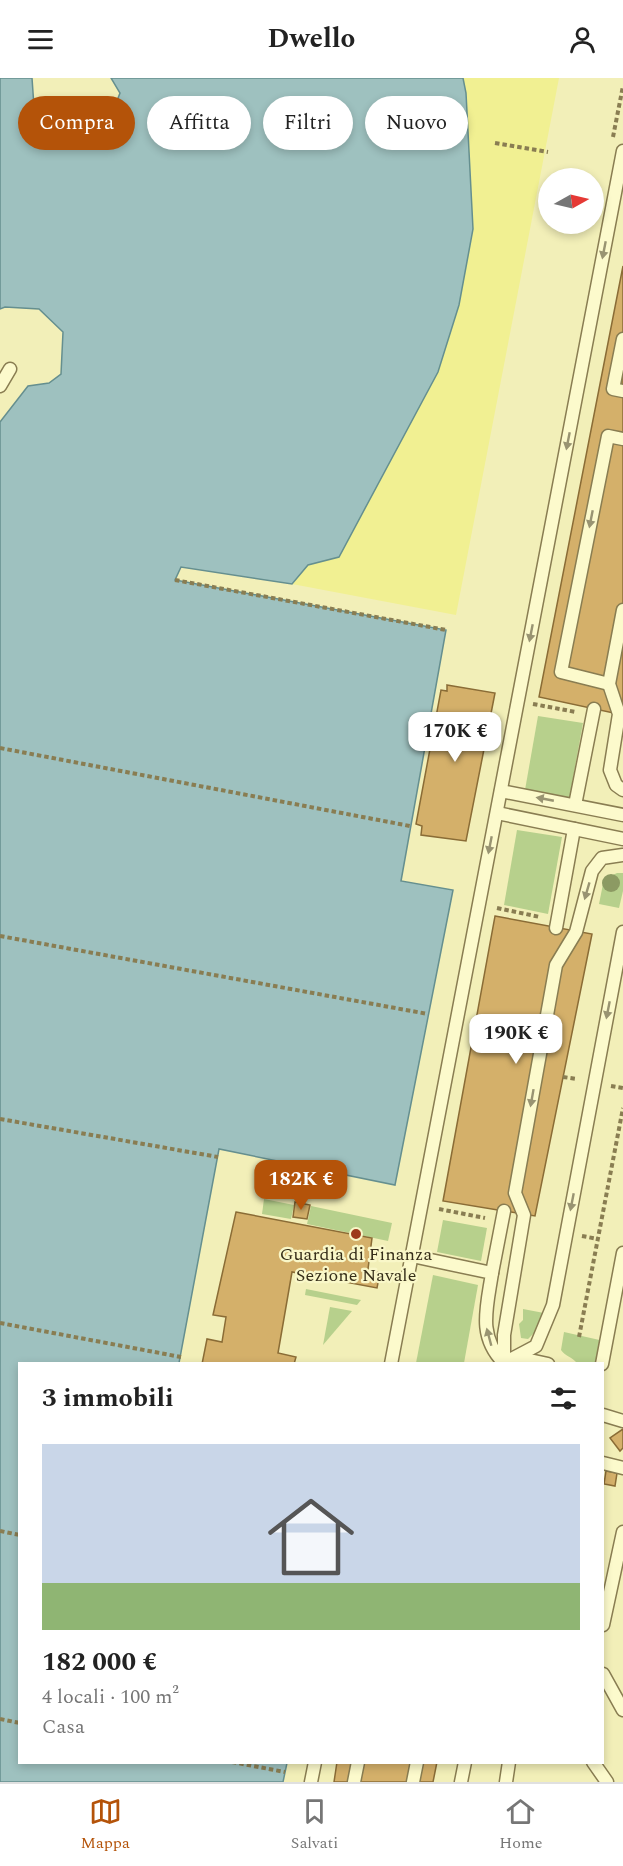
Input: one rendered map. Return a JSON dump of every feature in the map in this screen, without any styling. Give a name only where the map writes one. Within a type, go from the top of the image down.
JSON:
[{"type":"lane","points":[[391,1362],[623,151]]},
{"type":"lane","points":[[623,339],[613,389],[623,391]]},
{"type":"lane","points":[[0,386],[10,369]]},
{"type":"lane","points":[[609,684],[561,672],[608,436],[623,439]]},
{"type":"lane","points":[[623,610],[609,684],[619,714],[610,770],[615,785],[623,790]]},
{"type":"lane","points":[[575,805],[593,712]]},
{"type":"lane","points":[[501,791],[623,814]]},
{"type":"lane","points":[[496,813],[623,839]]},
{"type":"lane","points":[[557,924],[574,829]]},
{"type":"lane","points":[[503,1362],[504,1335],[524,1215],[515,1192],[556,965],[576,932],[592,871],[602,858],[623,855]]},
{"type":"lane","points":[[505,1362],[536,1346],[553,1305],[623,932]]},
{"type":"lane","points":[[502,1362],[487,1338],[486,1318],[503,1216]]},
{"type":"lane","points":[[602,1362],[623,1253]]},
{"type":"lane","points":[[412,1256],[492,1273]]},
{"type":"lane","points":[[508,1362],[525,1359],[539,1362]]},
{"type":"lane","points":[[604,1415],[623,1421]]},
{"type":"lane","points":[[604,1463],[623,1468]]},
{"type":"lane","points":[[604,1620],[623,1532]]},
{"type":"lane","points":[[604,1676],[623,1710]]},
{"type":"lane","points":[[311,1782],[315,1764]]},
{"type":"lane","points":[[354,1782],[358,1764]]},
{"type":"lane","points":[[413,1782],[417,1764]]},
{"type":"lane","points":[[461,1782],[465,1764]]},
{"type":"lane","points":[[506,1782],[509,1764]]},
{"type":"lane","points":[[595,1764],[607,1782]]},
{"type":"path","points":[[495,143],[548,152]]},
{"type":"path","points":[[175,580],[446,630]]},
{"type":"path","points":[[530,703],[593,712]]},
{"type":"path","points":[[0,748],[410,826]]},
{"type":"path","points":[[490,907],[557,924]]},
{"type":"path","points":[[0,936],[428,1014]]},
{"type":"path","points":[[579,1337],[623,1108]]},
{"type":"path","points":[[0,1119],[218,1156]]},
{"type":"path","points":[[433,1208],[503,1216]]},
{"type":"path","points":[[0,1323],[181,1358]]},
{"type":"path","points":[[0,1531],[18,1534]]},
{"type":"path","points":[[0,1719],[18,1723]]},
{"type":"path","points":[[243,1764],[285,1772]]},
{"type":"green space","points":[[538,716],[583,723],[569,800],[525,790]]},
{"type":"green space","points":[[517,830],[562,837],[548,914],[504,905]]},
{"type":"green space","points":[[617,873],[623,873],[623,891],[619,908],[599,904],[604,879]]},
{"type":"green space","points":[[264,1199],[294,1205],[291,1219],[262,1214]]},
{"type":"green space","points":[[311,1206],[392,1223],[388,1241],[307,1224]]},
{"type":"green space","points":[[443,1220],[487,1228],[481,1261],[437,1252]]},
{"type":"green space","points":[[433,1275],[478,1285],[464,1362],[416,1362]]},
{"type":"green space","points":[[306,1289],[361,1300],[357,1305],[305,1295]]},
{"type":"green space","points":[[330,1307],[352,1311],[323,1345]]},
{"type":"green space","points":[[523,1309],[544,1313],[535,1332],[528,1339],[521,1338],[519,1324],[523,1320]]},
{"type":"green space","points":[[564,1332],[604,1341],[600,1362],[576,1362],[561,1350]]},
{"type":"sand","points":[[463,78],[559,78],[542,168],[538,168],[538,187],[456,615],[292,584],[308,565],[339,556],[438,372],[459,304],[473,229],[468,96]]},
{"type":"water","points":[[0,78],[32,78],[33,96],[18,96],[18,150],[135,150],[135,96],[119,96],[120,93],[111,78],[463,78],[466,96],[365,96],[365,150],[468,150],[468,132],[473,229],[459,305],[438,372],[339,557],[308,565],[292,584],[181,567],[175,580],[446,630],[401,881],[453,890],[395,1185],[219,1149],[179,1362],[18,1362],[18,1764],[287,1764],[283,1782],[0,1782],[0,422],[28,386],[49,383],[61,374],[63,332],[39,309],[5,307],[0,309]]},
{"type":"building","points":[[623,266],[623,715],[539,697]]},
{"type":"building","points":[[447,685],[495,693],[466,841],[421,835],[422,826],[416,824],[441,690],[447,691]]},
{"type":"building","points":[[495,916],[592,934],[535,1216],[443,1201]]},
{"type":"building","points":[[295,1202],[310,1205],[307,1219],[293,1217]]},
{"type":"building","points":[[236,1212],[372,1238],[368,1269],[380,1273],[377,1288],[292,1272],[278,1353],[296,1357],[295,1362],[202,1362],[207,1339],[222,1342],[226,1317],[213,1315]]},
{"type":"building","points":[[623,1429],[623,1448],[620,1451],[610,1438]]},
{"type":"building","points":[[606,1471],[617,1473],[615,1486],[604,1484]]},
{"type":"building","points":[[337,1764],[437,1764],[433,1782],[334,1782]]},
{"type":"place","name":"Guardia di Finanza Sezione Navale","points":[[356,1234]]}]
